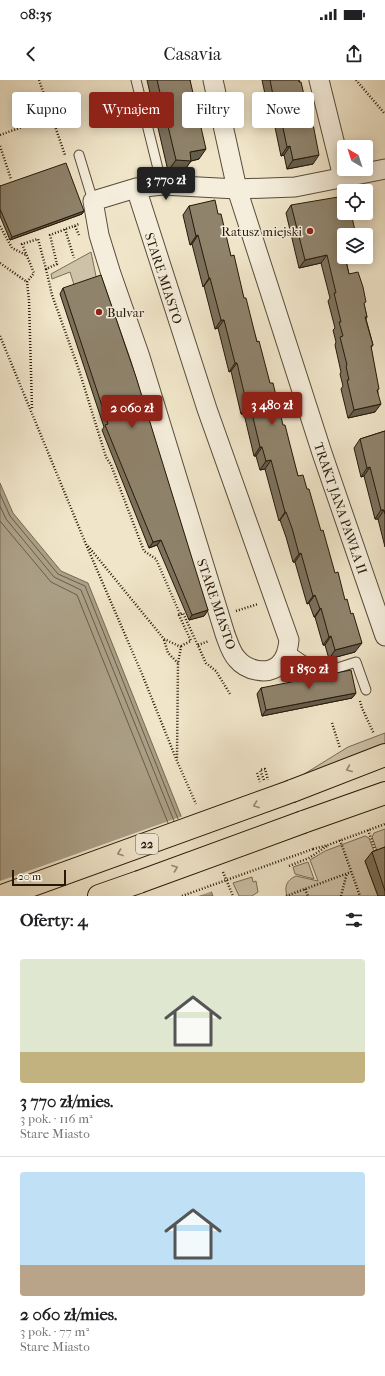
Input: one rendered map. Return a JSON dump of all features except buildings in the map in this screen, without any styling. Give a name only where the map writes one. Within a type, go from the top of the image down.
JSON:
[{"type":"main road","name":"22","points":[[2,896],[292,791],[385,755]]},
{"type":"main road","name":"22","points":[[99,896],[385,793]]},
{"type":"street","name":"TRAKT JANA PAWŁA II","points":[[213,80],[237,189],[322,453],[385,636]]},
{"type":"street","points":[[319,80],[343,177]]},
{"type":"street","points":[[94,201],[136,188],[162,185],[237,189],[295,187],[385,169]]},
{"type":"street","name":"STARE MIASTO","points":[[94,201],[99,235],[140,357],[219,617],[236,658],[245,667],[254,670],[267,670],[278,666],[285,657],[288,650],[289,640],[207,409],[136,188]]},
{"type":"lane","points":[[136,80],[162,185]]},
{"type":"lane","points":[[79,156],[94,201]]},
{"type":"lane","points":[[288,650],[322,673],[356,662],[366,690]]},
{"type":"path","points":[[39,80],[43,92]]},
{"type":"path","points":[[356,80],[385,114]]},
{"type":"path","points":[[0,134],[17,128]]},
{"type":"path","points":[[56,128],[67,159]]},
{"type":"path","points":[[0,146],[11,179]]},
{"type":"path","points":[[46,269],[57,264],[50,235],[77,225]]},
{"type":"path","points":[[0,226],[12,248],[27,256]]},
{"type":"path","points":[[65,229],[74,258]]},
{"type":"path","points":[[32,411],[30,308],[27,282],[34,273],[22,244],[38,239],[52,295],[84,387],[106,457],[114,472],[144,551],[156,559],[191,641],[181,646],[164,639]]},
{"type":"path","points":[[0,263],[27,282]]},
{"type":"path","points":[[0,336],[177,761],[193,795]]},
{"type":"path","points":[[85,542],[164,639],[168,654],[178,663]]},
{"type":"path","points":[[219,617],[274,598]]},
{"type":"path","points":[[180,614],[183,613],[206,663],[216,671],[230,694]]},
{"type":"path","points":[[177,761],[178,663],[181,646]]},
{"type":"path","points":[[366,690],[359,695],[362,708],[374,734]]},
{"type":"path","points":[[332,723],[340,748]]},
{"type":"path","points":[[257,773],[260,783],[264,782],[260,770],[265,769],[269,786]]},
{"type":"path","points":[[182,896],[385,824]]},
{"type":"path","points":[[368,830],[377,856]]},
{"type":"path","points":[[340,840],[360,896]]},
{"type":"path","points":[[289,866],[309,858],[328,845]]},
{"type":"path","points":[[286,896],[351,872]]},
{"type":"path","points":[[341,896],[347,873]]},
{"type":"path","points":[[305,889],[308,896]]},
{"type":"shaded area","points":[[91,252],[97,281],[75,288],[70,272],[52,279],[51,274]]},
{"type":"shaded area","points":[[385,733],[385,745],[301,776],[348,747]]},
{"type":"shaded area","points":[[385,829],[385,853],[379,856],[372,837],[374,833]]},
{"type":"shaded area","points":[[365,836],[369,838],[376,857],[365,861],[378,896],[287,896],[286,886],[288,881],[296,876],[318,881],[310,860],[325,851]]},
{"type":"shaded area","points":[[308,862],[314,879],[295,874],[293,867]]},
{"type":"shaded area","points":[[252,877],[253,882],[256,881],[258,892],[252,896],[239,896],[233,883]]},
{"type":"water","points":[[0,483],[13,513],[61,571],[88,583],[213,896],[0,896]]},
{"type":"pier","points":[[183,816],[213,891],[198,896],[0,896],[0,881]]},
{"type":"place","name":"Ratusz miejski","points":[[310,231]]},
{"type":"place","name":"Bulvar","points":[[99,312]]}]
